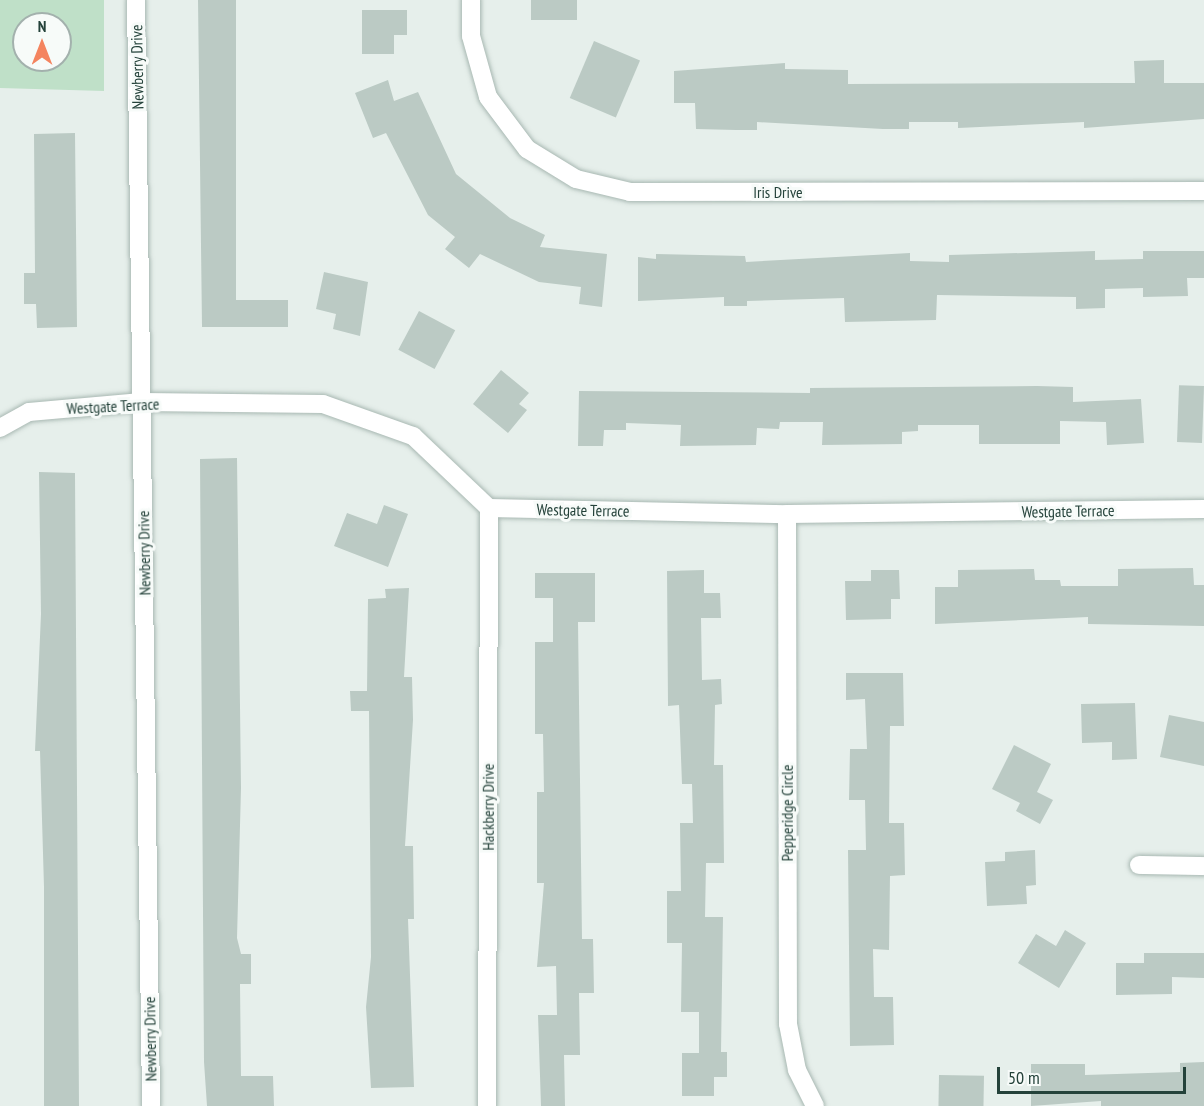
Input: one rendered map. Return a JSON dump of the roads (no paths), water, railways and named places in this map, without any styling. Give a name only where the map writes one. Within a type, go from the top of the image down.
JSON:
[{"type":"street","name":"Newberry Drive","points":[[136,0],[151,1106]]},
{"type":"street","name":"Iris Drive","points":[[471,0],[471,36],[488,97],[527,149],[576,179],[630,192],[1204,191]]},
{"type":"street","name":"Westgate Terrace","points":[[0,428],[30,412],[142,402],[323,404],[413,436],[489,508],[787,514],[1204,509]]},
{"type":"street","name":"Hackberry Drive","points":[[487,1106],[489,508]]},
{"type":"street","name":"Pepperidge Circle","points":[[787,514],[788,1024],[797,1070],[815,1106]]},
{"type":"street","points":[[1139,865],[1204,866]]}]
